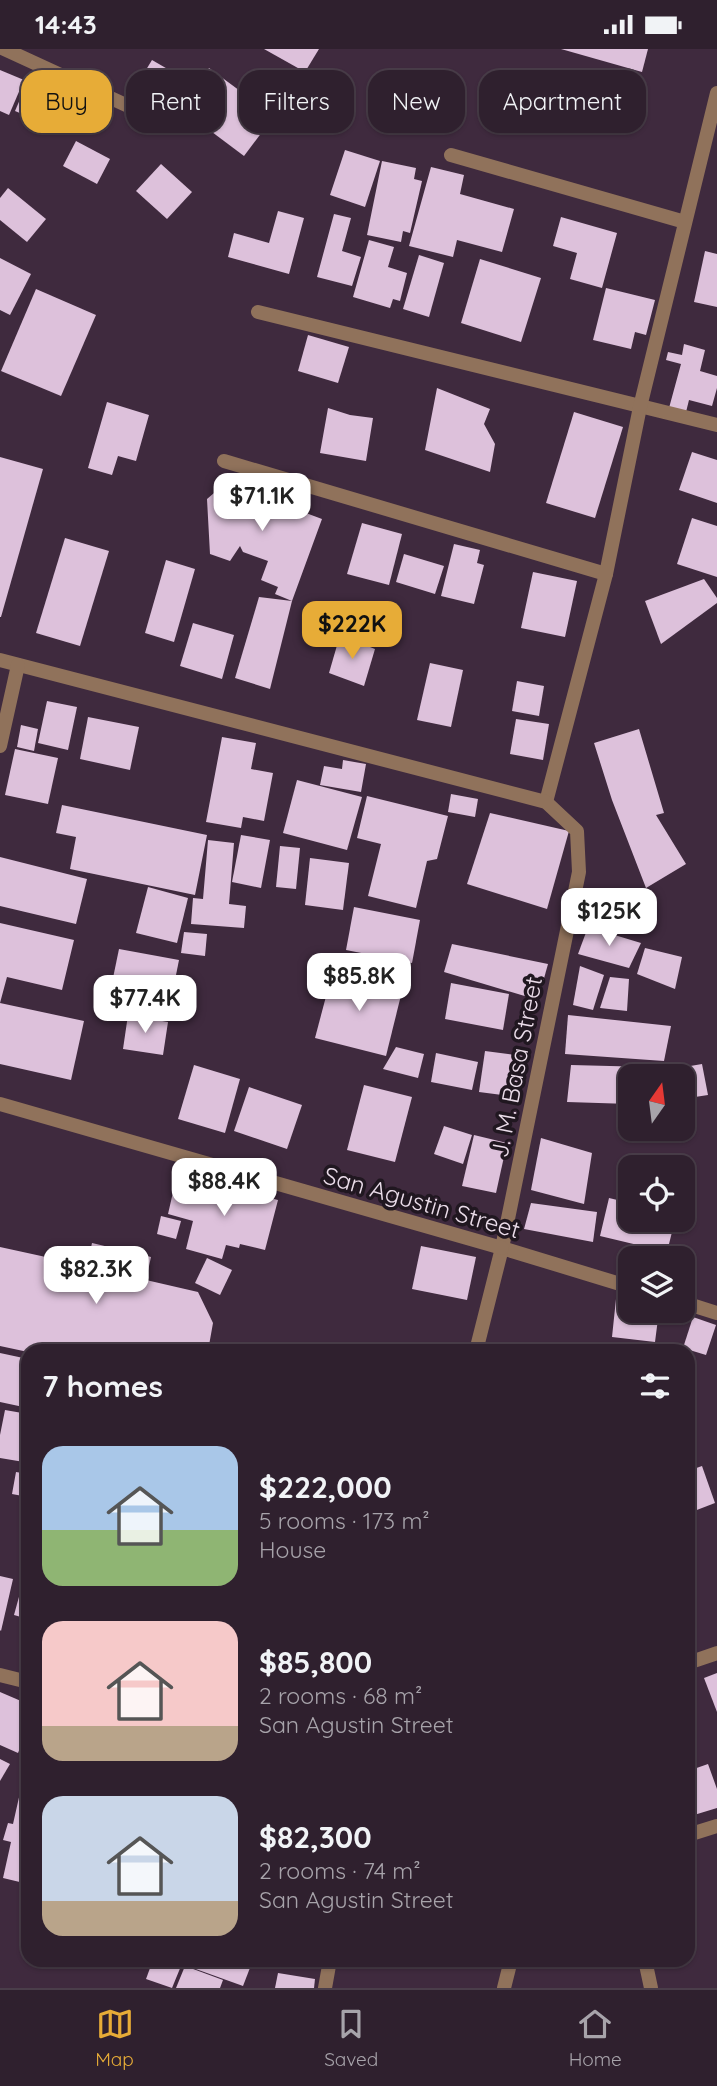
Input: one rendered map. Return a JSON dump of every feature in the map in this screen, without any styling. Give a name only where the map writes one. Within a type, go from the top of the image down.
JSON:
[{"type":"street","points":[[4,49],[126,105]]},
{"type":"street","points":[[0,660],[546,802],[607,574],[639,407],[717,93]]},
{"type":"street","points":[[451,155],[685,222]]},
{"type":"street","points":[[258,312],[717,425]]},
{"type":"street","points":[[224,461],[607,574]]},
{"type":"street","points":[[0,746],[19,665]]},
{"type":"street","name":"J. M. Basa Street","points":[[478,1344],[502,1248],[579,871],[577,831],[546,802]]},
{"type":"street","name":"San Agustin Street","points":[[0,1104],[618,1283]]},
{"type":"street","points":[[695,1306],[717,1313]]},
{"type":"street","points":[[695,1661],[717,1653]]},
{"type":"street","points":[[0,1675],[21,1680]]},
{"type":"street","points":[[695,1833],[717,1826]]},
{"type":"street","points":[[325,1988],[329,1967]]},
{"type":"street","points":[[504,1988],[508,1967]]},
{"type":"street","points":[[646,1967],[651,1988]]},
{"type":"building","points":[[264,49],[319,49],[306,70],[301,70]]},
{"type":"building","points":[[561,49],[648,49],[643,70]]},
{"type":"building","points":[[152,60],[169,70],[146,70]]},
{"type":"building","points":[[0,70],[21,79],[21,87],[9,115],[0,111]]},
{"type":"building","points":[[225,80],[239,90],[239,133],[261,133],[244,156],[213,133],[225,133]]},
{"type":"building","points":[[21,97],[21,114],[15,111]]},
{"type":"building","points":[[76,141],[110,159],[97,184],[63,166]]},
{"type":"building","points":[[345,150],[380,161],[365,207],[330,195]]},
{"type":"building","points":[[382,161],[416,168],[414,179],[422,181],[410,233],[403,231],[401,242],[367,235]]},
{"type":"building","points":[[161,164],[192,192],[167,219],[136,191]]},
{"type":"building","points":[[431,167],[464,175],[460,194],[514,209],[502,252],[457,240],[453,257],[409,246]]},
{"type":"building","points":[[8,188],[46,219],[27,242],[0,220],[0,198]]},
{"type":"building","points":[[278,211],[304,218],[289,274],[228,257],[234,233],[269,243]]},
{"type":"building","points":[[334,214],[351,218],[342,251],[361,257],[352,286],[317,277]]},
{"type":"building","points":[[561,217],[617,233],[602,288],[570,279],[577,253],[553,246]]},
{"type":"building","points":[[369,240],[394,247],[388,267],[407,273],[400,301],[393,299],[390,308],[353,297]]},
{"type":"building","points":[[705,251],[717,254],[717,307],[694,302]]},
{"type":"building","points":[[419,255],[444,263],[429,317],[403,309]]},
{"type":"building","points":[[0,258],[31,274],[10,315],[0,310]]},
{"type":"building","points":[[480,259],[541,278],[521,342],[461,323]]},
{"type":"building","points":[[606,288],[655,300],[646,335],[635,332],[631,349],[593,340]]},
{"type":"building","points":[[36,289],[96,315],[61,396],[1,371]]},
{"type":"building","points":[[308,335],[349,347],[338,383],[298,371]]},
{"type":"building","points":[[684,344],[705,350],[700,371],[717,376],[712,406],[689,400],[686,412],[669,408],[681,364],[666,360],[668,352],[682,355]]},
{"type":"building","points":[[437,388],[490,409],[484,424],[495,444],[490,472],[425,450]]},
{"type":"building","points":[[107,402],[149,415],[136,461],[118,456],[112,475],[88,468]]},
{"type":"building","points":[[328,408],[373,418],[366,461],[320,453]]},
{"type":"building","points":[[574,412],[623,427],[595,518],[546,503]]},
{"type":"building","points":[[692,452],[717,460],[717,503],[679,490]]},
{"type":"building","points":[[0,457],[43,469],[1,617],[0,617]]},
{"type":"building","points":[[228,481],[257,483],[263,497],[322,519],[292,601],[275,594],[278,587],[261,580],[268,561],[243,552],[240,546],[230,561],[210,554],[207,499]]},
{"type":"building","points":[[692,518],[717,526],[717,577],[677,564]]},
{"type":"building","points":[[362,523],[402,534],[389,585],[347,574]]},
{"type":"building","points":[[65,538],[109,551],[80,646],[36,633]]},
{"type":"building","points":[[454,544],[480,550],[477,563],[484,565],[474,604],[441,596]]},
{"type":"building","points":[[404,554],[444,566],[435,594],[396,582]]},
{"type":"building","points":[[166,560],[195,569],[174,642],[145,633]]},
{"type":"building","points":[[533,572],[577,581],[565,637],[521,628]]},
{"type":"building","points":[[704,579],[717,598],[717,603],[661,644],[645,601]]},
{"type":"building","points":[[259,597],[292,601],[270,689],[235,678]]},
{"type":"building","points":[[193,623],[234,635],[222,679],[180,666]]},
{"type":"building","points":[[340,635],[375,649],[364,686],[329,673]]},
{"type":"building","points":[[430,663],[463,670],[451,727],[417,720]]},
{"type":"building","points":[[517,681],[544,686],[539,716],[512,711]]},
{"type":"building","points":[[47,701],[77,707],[68,750],[38,743]]},
{"type":"building","points":[[88,717],[139,727],[130,770],[80,759]]},
{"type":"building","points":[[516,719],[549,724],[543,760],[510,754]]},
{"type":"building","points":[[21,725],[38,729],[34,751],[17,747]]},
{"type":"building","points":[[639,729],[664,813],[656,815],[686,864],[646,888],[612,800],[594,743]]},
{"type":"building","points":[[222,737],[256,743],[251,769],[273,773],[264,821],[243,817],[241,828],[206,822]]},
{"type":"building","points":[[15,749],[58,758],[48,804],[5,795]]},
{"type":"building","points":[[343,760],[366,764],[361,792],[320,785],[324,766],[342,769]]},
{"type":"building","points":[[297,780],[362,797],[347,850],[283,833]]},
{"type":"building","points":[[451,794],[478,799],[475,817],[448,812]]},
{"type":"building","points":[[367,796],[448,816],[437,859],[427,861],[416,908],[368,896],[381,844],[357,838]]},
{"type":"building","points":[[62,805],[207,835],[195,895],[70,869],[76,837],[56,833]]},
{"type":"building","points":[[490,813],[569,831],[547,909],[467,884]]},
{"type":"building","points":[[241,835],[270,840],[261,888],[232,882]]},
{"type":"building","points":[[208,840],[234,843],[229,904],[246,906],[244,928],[191,924],[193,898],[203,899]]},
{"type":"building","points":[[280,846],[300,848],[296,889],[276,887]]},
{"type":"building","points":[[0,857],[87,879],[76,924],[0,906]]},
{"type":"building","points":[[310,858],[349,863],[343,910],[305,905]]},
{"type":"building","points":[[148,887],[188,898],[177,943],[136,933]]},
{"type":"building","points":[[354,907],[420,920],[412,963],[346,950]]},
{"type":"building","points":[[0,923],[74,940],[62,990],[7,977],[0,1003]]},
{"type":"building","points":[[588,927],[641,943],[629,968],[578,954]]},
{"type":"building","points":[[184,932],[207,934],[205,956],[181,953]]},
{"type":"building","points":[[452,944],[548,964],[538,1000],[444,972]]},
{"type":"building","points":[[645,948],[682,957],[675,989],[637,974]]},
{"type":"building","points":[[119,949],[179,960],[168,1015],[108,1002]]},
{"type":"building","points":[[580,966],[604,975],[593,1010],[573,1005]]},
{"type":"building","points":[[333,970],[403,987],[386,1056],[315,1038]]},
{"type":"building","points":[[610,977],[629,979],[627,1011],[600,1008]]},
{"type":"building","points":[[451,983],[509,994],[503,1030],[445,1019]]},
{"type":"building","points":[[0,1003],[84,1021],[71,1080],[0,1064]]},
{"type":"building","points":[[128,1015],[168,1022],[163,1055],[123,1049]]},
{"type":"building","points":[[568,1015],[671,1026],[664,1061],[565,1054]]},
{"type":"building","points":[[396,1047],[424,1054],[418,1078],[383,1069]]},
{"type":"building","points":[[485,1051],[523,1056],[518,1097],[479,1092]]},
{"type":"building","points":[[436,1053],[478,1062],[472,1090],[431,1082]]},
{"type":"building","points":[[702,1064],[708,1095],[695,1097],[695,1065]]},
{"type":"building","points":[[194,1065],[240,1079],[225,1133],[178,1119]]},
{"type":"building","points":[[571,1065],[618,1066],[618,1104],[567,1102]]},
{"type":"building","points":[[364,1085],[412,1097],[395,1162],[347,1150]]},
{"type":"building","points":[[249,1087],[302,1105],[287,1149],[234,1131]]},
{"type":"building","points":[[444,1126],[472,1135],[463,1164],[434,1154]]},
{"type":"building","points":[[474,1135],[507,1143],[496,1193],[462,1186]]},
{"type":"building","points":[[541,1138],[592,1153],[584,1204],[531,1190]]},
{"type":"building","points":[[206,1181],[278,1200],[265,1250],[240,1244],[239,1248],[226,1245],[222,1259],[186,1249],[193,1221],[168,1214],[174,1188],[202,1195]]},
{"type":"building","points":[[609,1198],[618,1200],[618,1232],[672,1232],[668,1246],[642,1246],[600,1236]]},
{"type":"building","points":[[531,1203],[597,1212],[593,1242],[524,1229]]},
{"type":"building","points":[[161,1216],[181,1221],[176,1239],[157,1234]]},
{"type":"building","points":[[92,1243],[151,1257],[146,1280],[198,1292],[213,1323],[209,1344],[21,1344],[21,1350],[0,1346],[0,1247],[87,1266]]},
{"type":"building","points":[[421,1246],[476,1257],[467,1300],[412,1289]]},
{"type":"building","points":[[207,1258],[232,1270],[220,1295],[195,1283]]},
{"type":"building","points":[[616,1299],[618,1323],[657,1323],[655,1342],[612,1337]]},
{"type":"building","points":[[695,1318],[716,1325],[706,1355],[695,1352],[695,1344],[684,1344]]},
{"type":"building","points":[[0,1353],[21,1358],[21,1406],[0,1402]]},
{"type":"building","points":[[5,1410],[21,1413],[21,1462],[0,1458],[0,1435]]},
{"type":"building","points":[[702,1466],[715,1503],[695,1511],[695,1468]]},
{"type":"building","points":[[16,1472],[21,1473],[21,1496],[12,1494]]},
{"type":"building","points":[[0,1576],[13,1579],[1,1631],[0,1630]]},
{"type":"building","points":[[21,1590],[21,1617],[14,1615]]},
{"type":"building","points":[[717,1673],[717,1712],[704,1678]]},
{"type":"building","points":[[0,1692],[21,1701],[21,1746],[18,1753],[0,1745]]},
{"type":"building","points":[[0,1759],[10,1764],[0,1781]]},
{"type":"building","points":[[708,1764],[717,1789],[717,1808],[695,1815],[695,1769]]},
{"type":"building","points":[[21,1788],[21,1882],[3,1878],[11,1842],[3,1840],[8,1823],[13,1824]]},
{"type":"building","points":[[150,1967],[181,1967],[172,1988],[146,1979]]},
{"type":"building","points":[[185,1967],[223,1980],[220,1988],[176,1988]]},
{"type":"building","points":[[193,1967],[250,1967],[243,1986]]},
{"type":"building","points":[[278,1973],[315,1979],[314,1988],[275,1988]]}]
